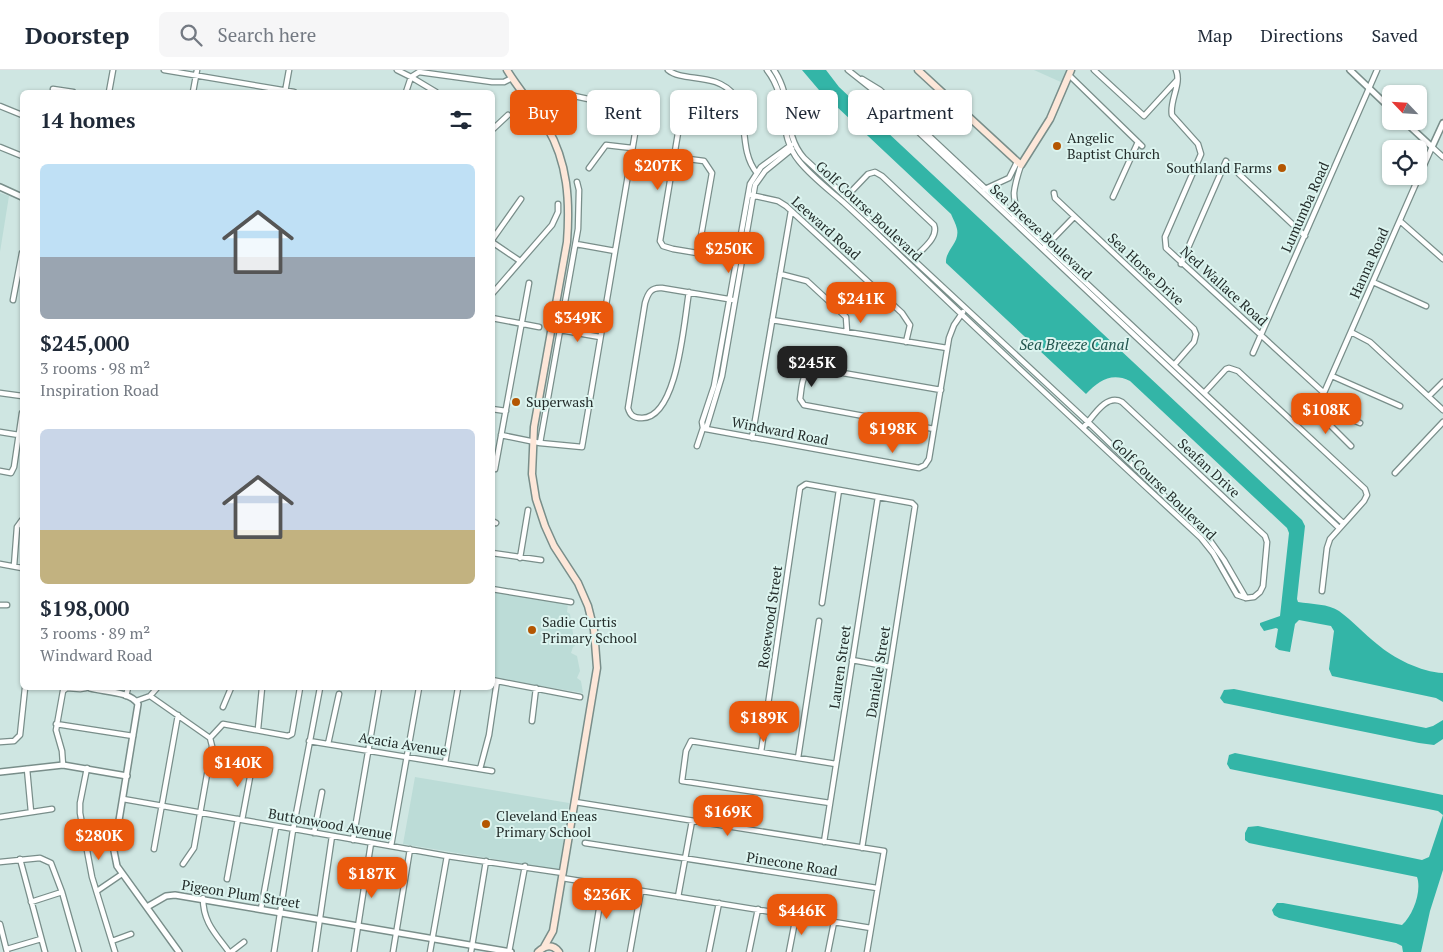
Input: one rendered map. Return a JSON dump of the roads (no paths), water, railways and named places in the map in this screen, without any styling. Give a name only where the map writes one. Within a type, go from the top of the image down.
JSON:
[{"type":"main road","points":[[508,70],[547,128],[561,160],[569,201],[566,249],[532,441],[532,474],[540,513],[552,541],[580,588],[591,616],[596,643],[596,680],[554,932],[558,951]]},
{"type":"main road","points":[[918,70],[1019,163],[1050,119],[1070,73]]},
{"type":"main road","points":[[539,950],[554,932]]},
{"type":"main road","points":[[539,950],[551,946],[558,951]]},
{"type":"street","points":[[109,90],[113,70]]},
{"type":"street","points":[[164,70],[196,73],[276,90]]},
{"type":"street","points":[[285,90],[289,70]]},
{"type":"street","points":[[397,70],[433,90]]},
{"type":"street","points":[[668,70],[675,74],[702,78],[729,90]]},
{"type":"street","name":"Golf Course Boulevard","points":[[767,70],[778,88],[782,102],[786,134],[803,166],[1201,538],[1213,553],[1237,595],[1246,598]]},
{"type":"street","name":"Golf Course Boulevard","points":[[774,70],[786,96],[792,146],[965,310],[1088,422],[1209,539],[1224,560],[1246,598]]},
{"type":"street","name":"Sea Breeze Boulevard","points":[[848,70],[877,93],[984,190],[1338,528]]},
{"type":"street","points":[[1094,70],[1144,116],[1177,80]]},
{"type":"street","name":"Ned Wallace Road","points":[[1176,70],[1177,80],[1171,109],[1172,115],[1198,144],[1201,152],[1164,241],[1168,250],[1181,264],[1324,393]]},
{"type":"street","points":[[1350,70],[1382,100]]},
{"type":"street","name":"Lumumba Road","points":[[1253,353],[1377,70]]},
{"type":"street","points":[[407,90],[411,77],[419,72],[492,82],[504,82],[512,78]]},
{"type":"street","points":[[193,90],[196,73]]},
{"type":"street","points":[[1070,73],[1140,144],[1113,197]]},
{"type":"street","points":[[53,89],[60,90]]},
{"type":"street","points":[[501,435],[540,443],[582,447],[638,110],[577,97]]},
{"type":"street","points":[[0,106],[20,114]]},
{"type":"street","points":[[495,127],[508,116]]},
{"type":"street","name":"Hanna Road","points":[[1352,446],[1316,412],[1443,123]]},
{"type":"street","points":[[1413,130],[1443,158]]},
{"type":"street","points":[[676,135],[660,241],[663,246],[738,260]]},
{"type":"street","points":[[744,135],[747,152],[758,174]]},
{"type":"street","points":[[589,168],[606,145],[632,148]]},
{"type":"street","points":[[697,446],[722,376],[738,260],[750,195],[758,174],[792,146]]},
{"type":"street","points":[[0,147],[20,155]]},
{"type":"street","points":[[673,157],[704,161],[712,173],[698,253]]},
{"type":"street","points":[[1181,264],[1226,160]]},
{"type":"street","name":"Sea Breeze Boulevard","points":[[984,190],[1004,183],[1019,163]]},
{"type":"street","name":"Sea Breeze Boulevard","points":[[1013,218],[1014,191],[1019,163]]},
{"type":"street","points":[[846,197],[868,174],[875,172],[882,176],[934,225],[936,230],[934,237],[913,259]]},
{"type":"street","points":[[1239,174],[1305,236]]},
{"type":"street","points":[[1011,176],[1016,180]]},
{"type":"street","points":[[540,443],[576,244],[580,202],[577,182]]},
{"type":"street","points":[[0,187],[20,196]]},
{"type":"street","name":"Sea Horse Drive","points":[[1054,193],[1055,198],[1074,217],[1194,329],[1196,334],[1194,342],[1170,369]]},
{"type":"street","name":"Leeward Road","points":[[750,195],[778,201],[791,211],[904,316],[910,325],[906,342]]},
{"type":"street","points":[[495,237],[521,198]]},
{"type":"street","points":[[495,290],[552,225],[558,212],[558,204]]},
{"type":"street","points":[[752,438],[791,211]]},
{"type":"street","points":[[1045,248],[1074,217]]},
{"type":"street","points":[[1400,221],[1443,259]]},
{"type":"street","points":[[495,243],[520,261]]},
{"type":"street","points":[[576,244],[614,252]]},
{"type":"street","name":"Sea Breeze Boulevard","points":[[1045,248],[1174,365],[1343,523]]},
{"type":"street","points":[[566,249],[575,250]]},
{"type":"street","points":[[13,300],[20,263]]},
{"type":"street","points":[[780,274],[810,282],[846,317],[847,332]]},
{"type":"street","points":[[1373,282],[1426,306]]},
{"type":"street","points":[[496,470],[529,283]]},
{"type":"street","points":[[689,292],[675,374],[669,396],[656,414],[646,417],[634,417],[630,414],[628,408],[647,295],[655,287],[689,292],[732,300]]},
{"type":"street","name":"Windward Road","points":[[704,428],[919,468],[926,465],[930,459],[951,331],[965,310]]},
{"type":"street","points":[[495,319],[539,327]]},
{"type":"street","points":[[772,320],[947,348]]},
{"type":"street","points":[[560,330],[600,337]]},
{"type":"street","points":[[1351,332],[1370,342],[1443,409]]},
{"type":"street","points":[[548,345],[557,346]]},
{"type":"street","points":[[545,362],[554,363]]},
{"type":"street","points":[[934,429],[804,406],[800,399],[804,376],[807,371],[814,368],[941,390]]},
{"type":"street","points":[[1200,397],[1226,370],[1229,368],[1238,371],[1365,489],[1366,498],[1338,528],[1327,548],[1322,591]]},
{"type":"street","points":[[1332,376],[1400,406]]},
{"type":"street","points":[[1429,396],[1443,382]]},
{"type":"street","points":[[541,386],[550,387]]},
{"type":"street","points":[[0,393],[20,396]]},
{"type":"street","name":"Seafan Drive","points":[[1083,428],[1108,401],[1117,400],[1122,402],[1261,532],[1266,542],[1263,586],[1254,597],[1246,598]]},
{"type":"street","points":[[1319,406],[1360,423]]},
{"type":"street","points":[[495,409],[506,411]]},
{"type":"street","points":[[1395,473],[1443,422]]},
{"type":"street","points":[[0,432],[20,436],[13,471],[11,473],[0,471]]},
{"type":"street","name":"Rosewood Street","points":[[761,752],[800,488],[802,485],[839,490]]},
{"type":"street","points":[[822,603],[839,490],[878,497]]},
{"type":"street","name":"Danielle Street","points":[[862,848],[915,506],[910,502],[878,497]]},
{"type":"street","name":"Lauren Street","points":[[824,842],[878,497]]},
{"type":"street","points":[[520,558],[528,510]]},
{"type":"street","points":[[14,566],[17,526],[20,522]]},
{"type":"street","points":[[495,554],[541,560]]},
{"type":"street","points":[[0,564],[20,568]]},
{"type":"street","points":[[495,589],[571,602]]},
{"type":"street","points":[[0,605],[7,604]]},
{"type":"street","points":[[798,758],[819,621]]},
{"type":"street","points":[[852,660],[890,667]]},
{"type":"street","points":[[495,680],[580,697]]},
{"type":"street","points":[[532,721],[536,688]]},
{"type":"street","points":[[0,742],[14,741],[20,735],[25,690]]},
{"type":"street","points":[[63,765],[56,724],[64,690]]},
{"type":"street","points":[[99,690],[126,696],[136,701],[150,696],[155,690]]},
{"type":"street","points":[[126,696],[128,690]]},
{"type":"street","points":[[223,707],[230,690]]},
{"type":"street","points":[[258,729],[262,690]]},
{"type":"street","points":[[210,738],[223,724],[288,736],[292,734],[300,690]]},
{"type":"street","points":[[274,952],[282,912],[293,830],[320,690]]},
{"type":"street","points":[[353,840],[379,690]]},
{"type":"street","points":[[391,846],[419,690]]},
{"type":"street","points":[[445,763],[458,690]]},
{"type":"street","points":[[480,769],[489,735],[494,690]]},
{"type":"street","points":[[328,744],[339,694]]},
{"type":"street","points":[[150,696],[210,738],[212,746],[194,848],[183,864]]},
{"type":"street","points":[[136,701],[138,708],[122,799],[114,859],[122,874],[178,952]]},
{"type":"street","points":[[154,849],[178,715]]},
{"type":"street","points":[[56,724],[133,736]]},
{"type":"street","name":"Acacia Avenue","points":[[309,741],[492,771]]},
{"type":"street","points":[[830,804],[682,781],[686,751],[690,742],[836,764]]},
{"type":"street","points":[[227,879],[253,761]]},
{"type":"street","points":[[0,772],[63,765],[126,776]]},
{"type":"street","points":[[87,768],[79,808],[92,877],[115,952]]},
{"type":"street","points":[[27,769],[31,812]]},
{"type":"street","points":[[314,833],[322,792]]},
{"type":"street","name":"Buttonwood Avenue","points":[[122,799],[447,856],[525,866],[641,891],[871,928]]},
{"type":"street","points":[[575,802],[884,851],[867,952]]},
{"type":"street","points":[[0,816],[52,809]]},
{"type":"street","points":[[678,897],[692,821]]},
{"type":"street","points":[[261,909],[276,827]]},
{"type":"street","points":[[315,952],[332,836]]},
{"type":"street","name":"Pinecone Road","points":[[585,842],[877,888]]},
{"type":"street","points":[[354,952],[371,843]]},
{"type":"street","points":[[393,952],[410,849]]},
{"type":"street","points":[[430,952],[447,856]]},
{"type":"street","points":[[0,862],[40,858],[51,863],[62,892],[79,952]]},
{"type":"street","points":[[20,859],[44,952]]},
{"type":"street","points":[[472,949],[486,861]]},
{"type":"street","points":[[510,952],[525,866]]},
{"type":"street","points":[[97,891],[122,874]]},
{"type":"street","points":[[592,952],[603,884]]},
{"type":"street","points":[[630,952],[641,891]]},
{"type":"street","points":[[31,902],[62,892]]},
{"type":"street","name":"Pigeon Plum Street","points":[[146,907],[170,894],[203,898],[397,932],[472,949],[510,952]]},
{"type":"street","points":[[203,898],[203,910],[207,922],[230,952],[244,942]]},
{"type":"street","points":[[709,952],[719,903]]},
{"type":"street","points":[[749,952],[758,909]]},
{"type":"street","points":[[789,952],[796,916]]},
{"type":"street","points":[[828,952],[834,922]]},
{"type":"street","points":[[0,924],[7,950],[41,939]]},
{"type":"street","points":[[112,941],[131,934]]},
{"type":"water","name":"Sea Breeze Canal","points":[[802,70],[826,70],[848,95],[848,117],[838,108],[838,90],[819,90]]},
{"type":"water","name":"Sea Breeze Canal","points":[[867,135],[890,135],[1302,520],[1305,526],[1298,602],[1335,609],[1391,654],[1417,667],[1443,673],[1443,702],[1436,698],[1332,676],[1329,669],[1334,631],[1331,626],[1299,620],[1295,624],[1290,652],[1279,650],[1275,647],[1278,629],[1264,631],[1260,623],[1280,616],[1289,533],[1287,528],[1130,381],[1117,377],[1106,379],[1086,394],[946,263],[946,258],[955,242],[957,234],[957,227],[951,214]]},
{"type":"water","points":[[1234,689],[1426,728],[1443,720],[1443,739],[1434,745],[1419,743],[1224,703],[1220,698],[1224,690]]},
{"type":"water","points":[[1235,753],[1443,795],[1443,815],[1438,811],[1230,769],[1227,764],[1229,755]]},
{"type":"water","points":[[1443,815],[1443,870],[1430,911],[1421,952],[1403,952],[1402,946],[1396,943],[1279,918],[1274,915],[1272,910],[1277,903],[1283,903],[1402,925],[1410,915],[1416,902],[1417,877],[1249,843],[1245,840],[1245,833],[1248,827],[1258,826],[1422,860],[1429,857]]},
{"type":"place","name":"Angelic Baptist Church","points":[[1057,146]]},
{"type":"place","name":"Southland Farms","points":[[1282,168]]},
{"type":"place","name":"Superwash","points":[[516,402]]},
{"type":"place","name":"Sadie Curtis Primary School","points":[[532,630]]},
{"type":"place","name":"Cleveland Eneas Primary School","points":[[486,824]]}]
